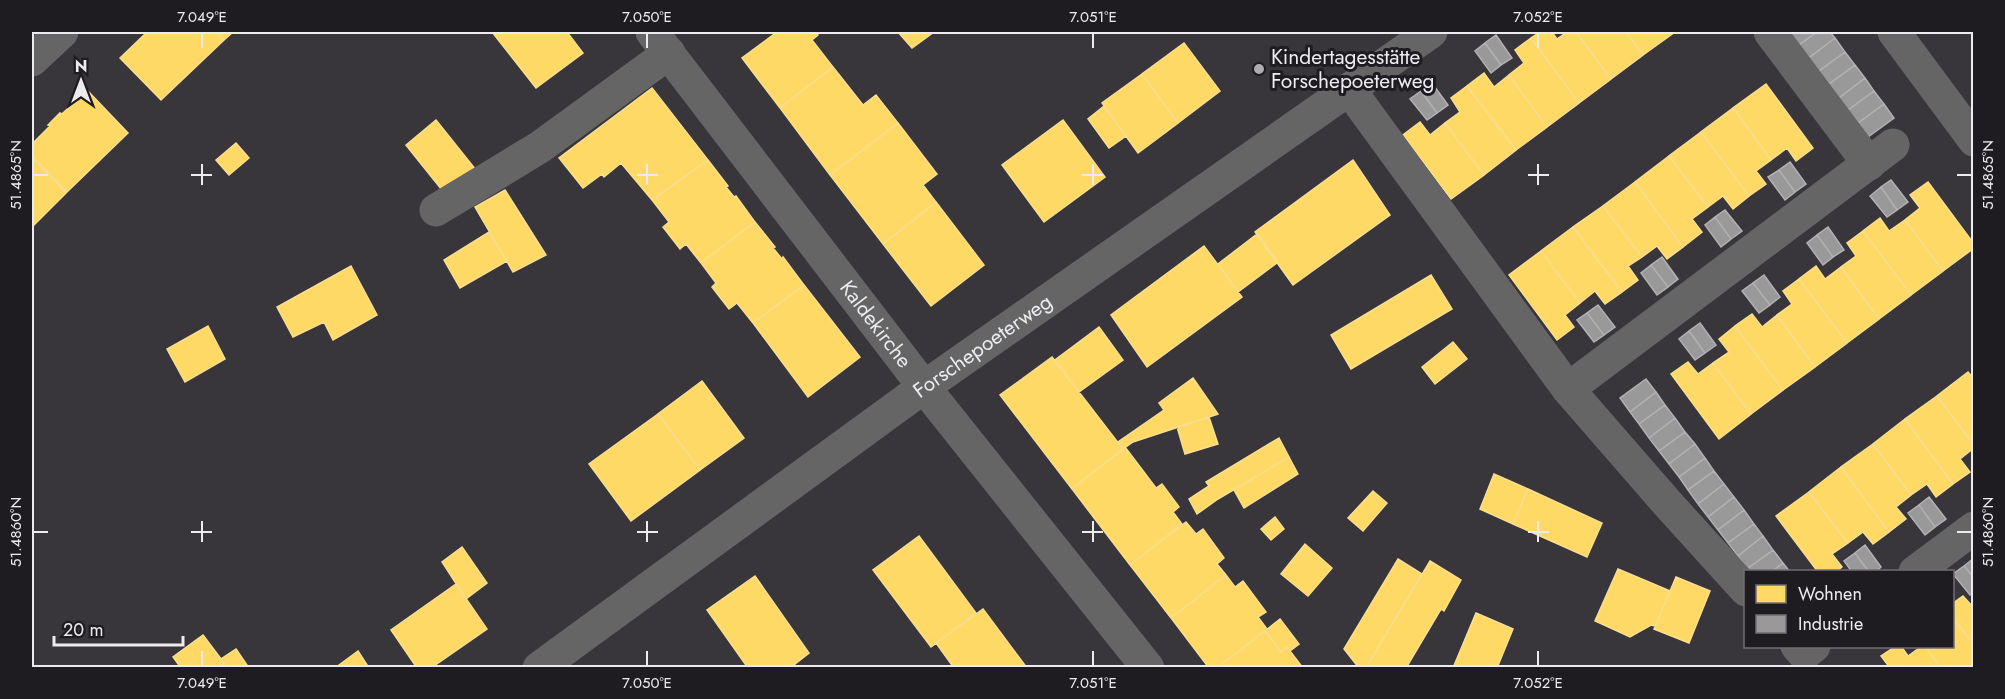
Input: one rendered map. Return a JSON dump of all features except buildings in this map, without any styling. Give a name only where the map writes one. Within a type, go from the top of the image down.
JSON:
[{"type":"street","points":[[32,60],[62,32]]},
{"type":"street","name":"Forschepoeterweg","points":[[539,668],[924,387],[1431,32]]},
{"type":"street","points":[[1568,389],[1881,155],[1770,32]]},
{"type":"street","points":[[1894,32],[1974,140]]},
{"type":"street","points":[[436,210],[540,147],[661,42]]},
{"type":"street","name":"Kaldekirche","points":[[661,42],[924,387],[1148,668]]},
{"type":"street","points":[[1349,89],[1568,389],[1744,588]]},
{"type":"street","points":[[1918,570],[1974,528]]},
{"type":"street","points":[[1799,648],[1804,654],[1812,648]]},
{"type":"place","name":"Kindertagesstätte Forschepoeterweg","points":[[1259,69]]}]
